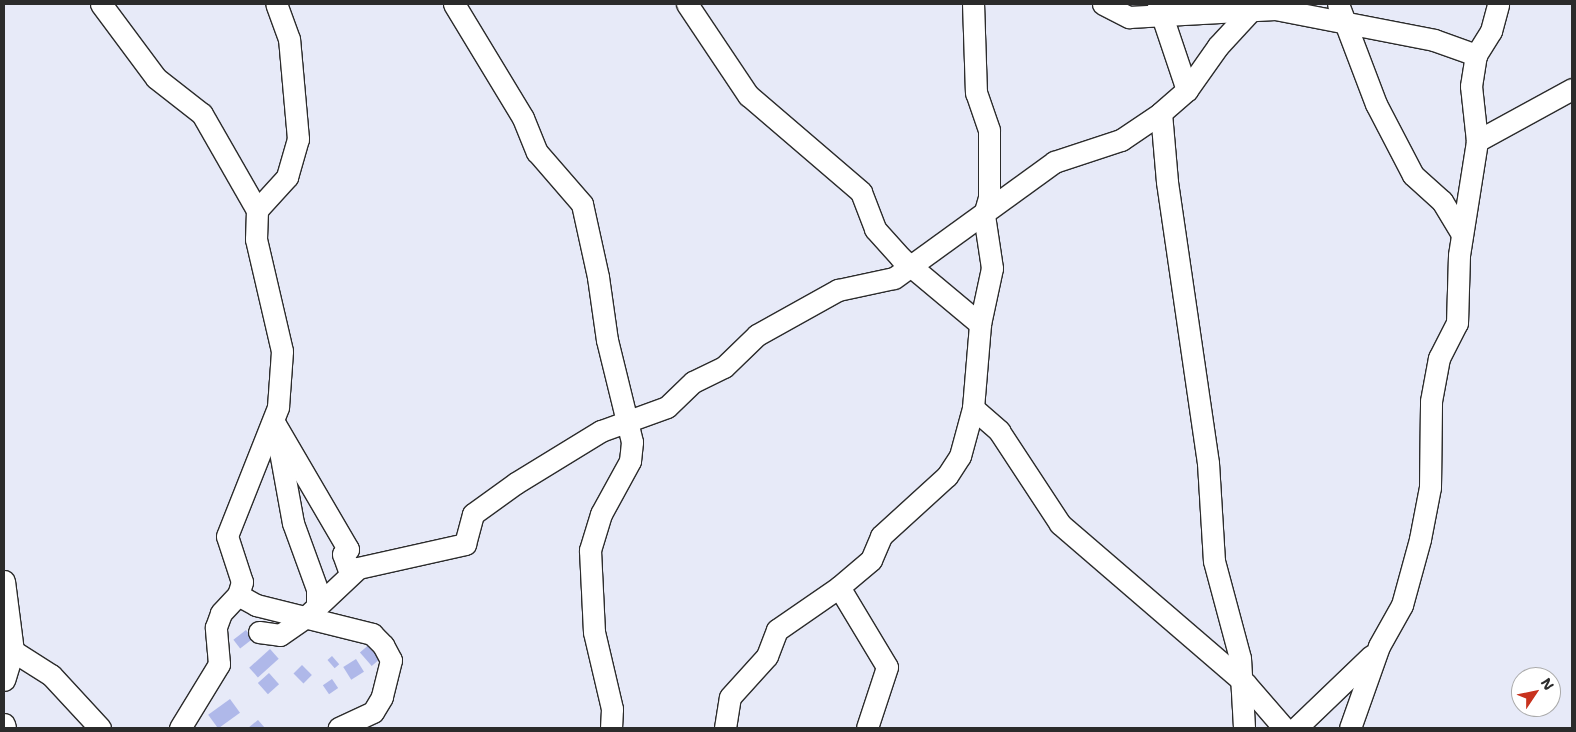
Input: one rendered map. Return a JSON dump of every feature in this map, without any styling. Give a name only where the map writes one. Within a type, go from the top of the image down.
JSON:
[{"type":"street","points":[[100,4],[156,78],[202,114],[257,210],[256,239],[282,350],[275,424],[293,523],[317,589],[312,610]]},
{"type":"street","points":[[257,210],[287,177],[298,139],[289,39],[276,4]]},
{"type":"street","points":[[454,4],[523,118],[537,152],[582,204],[607,340],[629,423],[630,461],[601,514],[590,550],[594,632],[612,709],[610,728]]},
{"type":"street","points":[[687,4],[748,95],[861,192],[875,229],[908,266],[980,324]]},
{"type":"street","points":[[725,728],[730,697],[767,656],[777,630],[840,587],[871,560],[881,536],[947,476],[960,456],[974,408],[980,324],[992,268],[984,216],[989,198],[989,130],[976,93],[973,4]]},
{"type":"street","points":[[1103,4],[1129,17],[1160,10],[1255,6],[1434,40],[1476,55]]},
{"type":"street","points":[[1338,4],[1376,104],[1413,175],[1442,202],[1462,234]]},
{"type":"street","points":[[1350,728],[1379,646],[1402,605],[1420,539],[1430,486],[1431,400],[1439,358],[1457,323],[1462,234],[1477,141],[1471,86],[1476,55],[1491,31],[1498,4]]},
{"type":"street","points":[[259,632],[280,635],[312,610],[350,573],[390,558],[465,544],[473,514],[601,431],[629,423],[666,407],[693,382],[724,367],[757,334],[838,290],[894,278],[908,266],[984,216],[1054,162],[1120,140],[1161,113],[1187,90],[1255,6]]},
{"type":"street","points":[[1160,10],[1187,90]]},
{"type":"street","points":[[1477,141],[1572,89]]},
{"type":"street","points":[[1161,113],[1167,182],[1208,462],[1214,561],[1245,683],[1244,728]]},
{"type":"street","points":[[974,408],[999,431],[1060,524],[1245,683],[1284,728]]},
{"type":"street","points":[[275,424],[348,549],[343,554],[350,573]]},
{"type":"street","points":[[183,727],[219,664],[216,627],[221,613],[238,595],[242,582],[227,536],[260,451],[275,424]]},
{"type":"street","points":[[4,581],[13,651],[4,680]]},
{"type":"street","points":[[840,587],[886,667],[867,728]]},
{"type":"street","points":[[238,595],[256,605],[312,610],[372,634],[391,660],[382,697],[372,712],[338,728]]},
{"type":"street","points":[[1296,728],[1379,646]]},
{"type":"street","points":[[13,651],[51,675],[100,728]]},
{"type":"street","points":[[4,724],[5,728]]},
{"type":"building","points":[[246,630],[253,639],[240,649],[233,640]]},
{"type":"building","points":[[372,642],[384,656],[372,666],[360,652]]},
{"type":"building","points":[[270,649],[279,659],[258,677],[249,668]]},
{"type":"building","points":[[332,656],[339,664],[335,668],[327,660]]},
{"type":"building","points":[[356,659],[364,672],[351,680],[343,667]]},
{"type":"building","points":[[302,665],[312,675],[303,683],[294,673]]},
{"type":"building","points":[[269,673],[279,684],[268,694],[258,683]]},
{"type":"building","points":[[332,679],[338,688],[329,694],[323,685]]},
{"type":"building","points":[[230,699],[240,713],[219,728],[208,715]]},
{"type":"building","points":[[258,720],[265,728],[248,728]]}]
